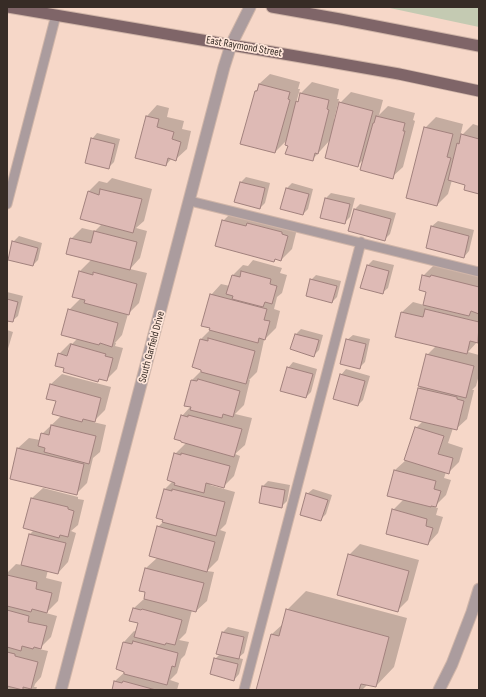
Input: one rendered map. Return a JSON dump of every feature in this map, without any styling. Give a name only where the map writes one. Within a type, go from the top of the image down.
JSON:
[{"type":"main road","name":"East Raymond Street","points":[[8,7],[384,72],[479,91]]},
{"type":"main road","points":[[272,7],[479,46]]},
{"type":"street","name":"South Garfield Drive","points":[[61,690],[230,45],[250,7]]},
{"type":"street","points":[[439,690],[452,664],[472,612],[479,589]]},
{"type":"lane","points":[[7,204],[56,15]]},
{"type":"lane","points":[[190,200],[479,272]]},
{"type":"lane","points":[[244,690],[361,242]]},
{"type":"green space","points":[[385,7],[479,7],[479,27]]},
{"type":"building","points":[[259,84],[290,92],[288,99],[290,100],[275,153],[240,144],[255,91],[257,91]]},
{"type":"building","points":[[300,93],[329,100],[327,109],[329,110],[318,154],[315,153],[313,161],[285,154],[288,146],[285,145],[296,101],[298,102]]},
{"type":"building","points":[[339,102],[373,111],[358,167],[325,158]]},
{"type":"building","points":[[146,116],[159,119],[157,127],[174,132],[172,139],[181,142],[176,161],[168,158],[166,166],[135,158]]},
{"type":"building","points":[[376,116],[405,123],[403,131],[405,131],[393,179],[360,170]]},
{"type":"building","points":[[424,127],[453,134],[447,157],[451,158],[437,206],[406,198]]},
{"type":"building","points":[[461,134],[479,139],[479,194],[464,190],[465,185],[448,180],[457,143],[459,144]]},
{"type":"building","points":[[91,138],[115,144],[109,169],[85,163]]},
{"type":"building","points":[[240,182],[265,188],[260,209],[234,202]]},
{"type":"building","points":[[286,188],[309,194],[303,215],[280,209]]},
{"type":"building","points":[[100,189],[142,199],[133,233],[80,219],[88,191],[99,195]]},
{"type":"building","points":[[325,198],[350,204],[345,224],[320,218]]},
{"type":"building","points":[[354,209],[391,219],[385,241],[348,231]]},
{"type":"building","points":[[222,220],[246,226],[247,223],[282,232],[282,234],[288,236],[281,261],[275,259],[274,262],[215,246]]},
{"type":"building","points":[[431,226],[469,236],[464,258],[426,248]]},
{"type":"building","points":[[94,231],[137,242],[130,270],[66,254],[70,238],[91,243]]},
{"type":"building","points":[[12,241],[38,248],[33,266],[8,260]]},
{"type":"building","points":[[367,265],[389,271],[383,294],[360,288]]},
{"type":"building","points":[[79,271],[93,275],[93,272],[137,284],[129,315],[84,303],[85,300],[72,297]]},
{"type":"building","points":[[241,271],[271,279],[270,284],[277,286],[272,304],[265,302],[263,307],[232,299],[233,296],[226,294],[232,275],[240,277]]},
{"type":"building","points":[[422,275],[430,277],[431,275],[479,287],[479,314],[471,311],[469,316],[423,305],[426,292],[419,290]]},
{"type":"building","points":[[310,279],[337,286],[332,303],[306,296]]},
{"type":"building","points":[[210,294],[267,309],[264,320],[270,321],[265,340],[259,338],[258,343],[209,330],[210,328],[201,326]]},
{"type":"building","points":[[7,299],[18,302],[13,322],[7,321]]},
{"type":"building","points":[[68,309],[118,323],[112,347],[61,335]]},
{"type":"building","points":[[425,309],[479,322],[478,343],[470,341],[467,354],[395,337],[401,312],[423,317]]},
{"type":"building","points":[[295,334],[319,340],[314,357],[290,349]]},
{"type":"building","points":[[208,338],[255,351],[246,384],[201,372],[201,370],[192,367],[200,339],[208,341]]},
{"type":"building","points":[[346,339],[366,344],[360,369],[340,364]]},
{"type":"building","points":[[71,344],[106,354],[105,356],[113,358],[107,381],[99,379],[98,382],[63,372],[64,368],[55,366],[58,353],[67,356]]},
{"type":"building","points":[[426,354],[474,366],[466,398],[418,386]]},
{"type":"building","points":[[287,367],[313,374],[306,398],[280,391]]},
{"type":"building","points":[[340,374],[365,381],[358,406],[333,399]]},
{"type":"building","points":[[198,379],[240,391],[233,417],[223,414],[222,418],[190,410],[191,407],[184,406],[191,380],[197,381]]},
{"type":"building","points":[[50,384],[101,398],[95,422],[83,419],[82,422],[52,414],[56,401],[46,399]]},
{"type":"building","points":[[418,388],[457,397],[457,399],[464,401],[457,430],[410,419]]},
{"type":"building","points":[[181,415],[188,417],[188,415],[242,429],[234,457],[174,439]]},
{"type":"building","points":[[51,425],[96,436],[89,464],[44,452],[45,448],[38,446],[41,433],[49,435]]},
{"type":"building","points":[[415,427],[444,436],[438,454],[453,458],[449,474],[404,460]]},
{"type":"building","points":[[17,448],[84,464],[77,495],[10,479]]},
{"type":"building","points":[[174,453],[181,455],[181,453],[230,466],[224,488],[206,483],[204,493],[174,485],[175,483],[167,480]]},
{"type":"building","points":[[394,470],[436,481],[434,489],[441,491],[436,507],[387,496]]},
{"type":"building","points":[[262,486],[285,490],[282,508],[259,503]]},
{"type":"building","points":[[164,489],[172,491],[172,489],[225,502],[216,536],[162,522],[163,520],[156,518]]},
{"type":"building","points":[[306,493],[328,500],[321,521],[300,515]]},
{"type":"building","points":[[31,498],[68,507],[68,509],[74,511],[68,537],[60,535],[59,538],[23,528]]},
{"type":"building","points":[[392,509],[427,519],[426,526],[433,528],[428,545],[386,534]]},
{"type":"building","points":[[157,526],[215,542],[207,572],[149,556]]},
{"type":"building","points":[[29,534],[66,543],[58,574],[21,565]]},
{"type":"building","points":[[348,554],[409,571],[398,612],[337,595]]},
{"type":"building","points":[[145,568],[204,583],[196,612],[144,599],[145,592],[139,591]]},
{"type":"building","points":[[7,575],[37,582],[36,589],[52,593],[47,613],[32,609],[31,612],[7,606]]},
{"type":"building","points":[[133,608],[182,620],[175,645],[166,643],[165,645],[134,637],[138,623],[129,621]]},
{"type":"building","points":[[286,609],[389,637],[376,687],[361,684],[359,690],[256,690],[271,634],[279,636]]},
{"type":"building","points":[[7,610],[29,616],[28,622],[47,626],[41,649],[34,647],[33,649],[22,646],[21,651],[7,647]]},
{"type":"building","points":[[222,632],[244,637],[239,659],[216,654]]},
{"type":"building","points":[[133,641],[178,653],[175,667],[172,666],[167,685],[124,674],[124,672],[116,669],[123,642],[132,644]]},
{"type":"building","points":[[7,652],[15,654],[15,656],[38,662],[31,689],[23,687],[23,690],[7,686]]},
{"type":"building","points":[[214,658],[238,664],[234,681],[210,674]]},
{"type":"building","points":[[114,681],[122,683],[123,681],[156,690],[112,690]]}]
